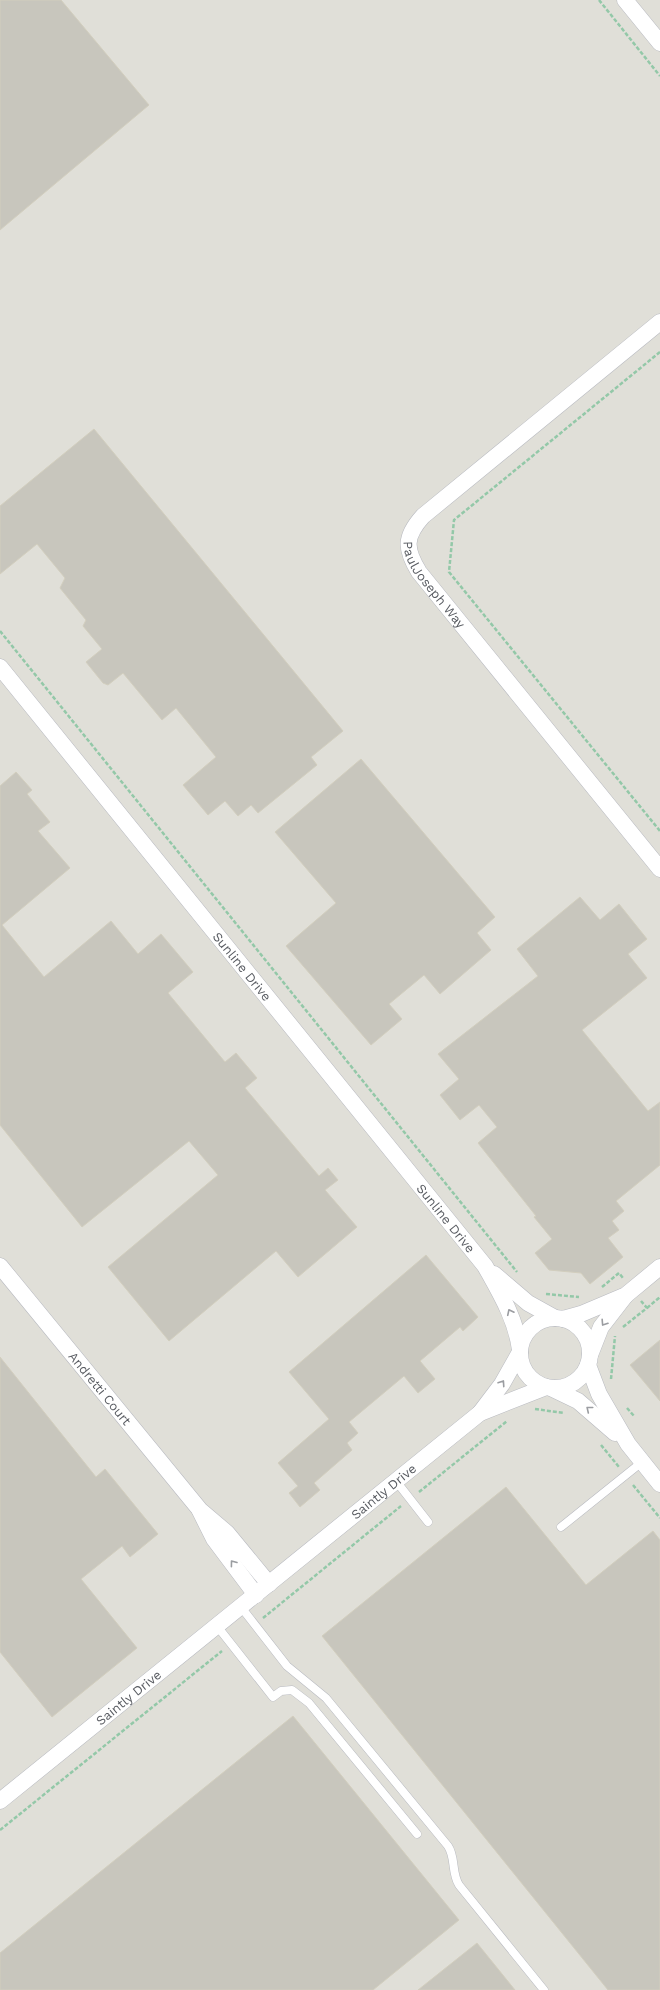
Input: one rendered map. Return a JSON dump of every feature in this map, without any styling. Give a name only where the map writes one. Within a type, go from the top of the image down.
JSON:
[{"type":"street","points":[[625,0],[660,43]]},
{"type":"street","name":"PaulJoseph Way","points":[[660,322],[422,516],[412,528],[409,542],[410,557],[419,572],[660,869]]},
{"type":"street","name":"Sunline Drive","points":[[0,667],[485,1266],[528,1303],[559,1318]]},
{"type":"street","name":"Andretti Court","points":[[0,1266],[200,1510]]},
{"type":"street","name":"Sunline Drive","points":[[485,1266],[512,1316],[516,1328],[520,1351]]},
{"type":"street","points":[[548,1387],[562,1387],[573,1383],[582,1375],[601,1327],[629,1292],[660,1267]]},
{"type":"street","points":[[628,1444],[578,1401],[535,1382],[527,1374],[521,1363],[520,1351],[524,1336],[534,1324],[548,1318],[559,1318],[580,1314],[629,1292]]},
{"type":"street","points":[[559,1318],[576,1325],[581,1329],[588,1341],[589,1360],[599,1394],[628,1444],[660,1484]]},
{"type":"street","name":"Saintly Drive","points":[[0,1801],[480,1413],[505,1379],[520,1351]]},
{"type":"street","name":"Saintly Drive","points":[[480,1413],[548,1387]]},
{"type":"street","points":[[200,1510],[227,1533],[269,1584]]},
{"type":"street","points":[[200,1510],[214,1539],[256,1595]]},
{"type":"lane","points":[[560,1527],[642,1462]]},
{"type":"lane","points":[[396,1481],[428,1522]]},
{"type":"lane","points":[[241,1607],[286,1666],[326,1698],[448,1846],[452,1852],[455,1878],[459,1885],[544,1990]]},
{"type":"lane","points":[[217,1626],[273,1697],[281,1691],[292,1690],[309,1703],[417,1834]]},
{"type":"path","points":[[599,0],[660,76]]},
{"type":"path","points":[[660,352],[454,520],[450,572],[660,831]]},
{"type":"path","points":[[0,631],[520,1274]]},
{"type":"path","points":[[598,1290],[619,1273],[629,1292],[647,1308]]},
{"type":"path","points":[[542,1294],[580,1298]]},
{"type":"path","points":[[622,1327],[660,1297]]},
{"type":"path","points":[[611,1380],[616,1332]]},
{"type":"path","points":[[624,1404],[634,1416]]},
{"type":"path","points":[[530,1409],[568,1414]]},
{"type":"path","points":[[254,1625],[511,1418]]},
{"type":"path","points":[[596,1439],[601,1445],[615,1433]]},
{"type":"path","points":[[0,1830],[231,1644]]},
{"type":"shaded area","points":[[0,0],[660,0],[660,1990],[0,1990]]},
{"type":"building","points":[[0,0],[61,0],[149,105],[0,230]]},
{"type":"building","points":[[94,429],[343,731],[311,757],[317,765],[258,813],[251,805],[238,816],[225,801],[208,815],[183,785],[216,757],[176,708],[162,720],[123,673],[108,685],[103,683],[86,662],[102,649],[83,626],[86,620],[60,588],[65,578],[37,544],[0,574],[0,506]]},
{"type":"building","points":[[361,759],[495,917],[477,933],[491,950],[440,994],[424,975],[389,1004],[402,1019],[371,1045],[286,946],[336,903],[275,832]]},
{"type":"building","points":[[16,772],[32,790],[27,794],[50,822],[38,831],[70,868],[2,925],[44,977],[111,921],[138,954],[161,934],[193,972],[168,993],[225,1062],[236,1053],[257,1078],[245,1088],[319,1176],[328,1168],[338,1180],[325,1190],[357,1227],[298,1277],[276,1251],[169,1341],[108,1267],[218,1175],[189,1141],[82,1227],[0,1125],[0,786]]},
{"type":"building","points":[[580,897],[600,920],[619,904],[647,939],[628,954],[647,978],[582,1030],[648,1111],[660,1102],[660,1165],[616,1201],[624,1211],[612,1221],[619,1230],[608,1238],[623,1257],[590,1284],[581,1273],[549,1270],[535,1253],[552,1239],[534,1217],[536,1216],[478,1143],[497,1127],[479,1105],[460,1120],[440,1095],[459,1079],[438,1054],[538,976],[517,949]]},
{"type":"building","points":[[426,1255],[478,1317],[463,1331],[460,1327],[420,1361],[435,1379],[418,1393],[404,1376],[349,1422],[358,1433],[347,1443],[352,1450],[314,1483],[320,1490],[300,1507],[289,1493],[298,1486],[278,1463],[329,1419],[289,1372]]},
{"type":"building","points":[[660,1340],[660,1401],[630,1365]]},
{"type":"building","points":[[0,1357],[96,1477],[105,1469],[158,1534],[130,1557],[122,1546],[81,1579],[137,1648],[52,1717],[0,1652]]},
{"type":"building","points":[[506,1487],[586,1585],[653,1531],[660,1540],[660,1990],[608,1990],[322,1636]]},
{"type":"building","points":[[293,1716],[459,1920],[373,1990],[0,1990],[0,1953]]},
{"type":"building","points":[[477,1943],[515,1990],[418,1990]]}]
